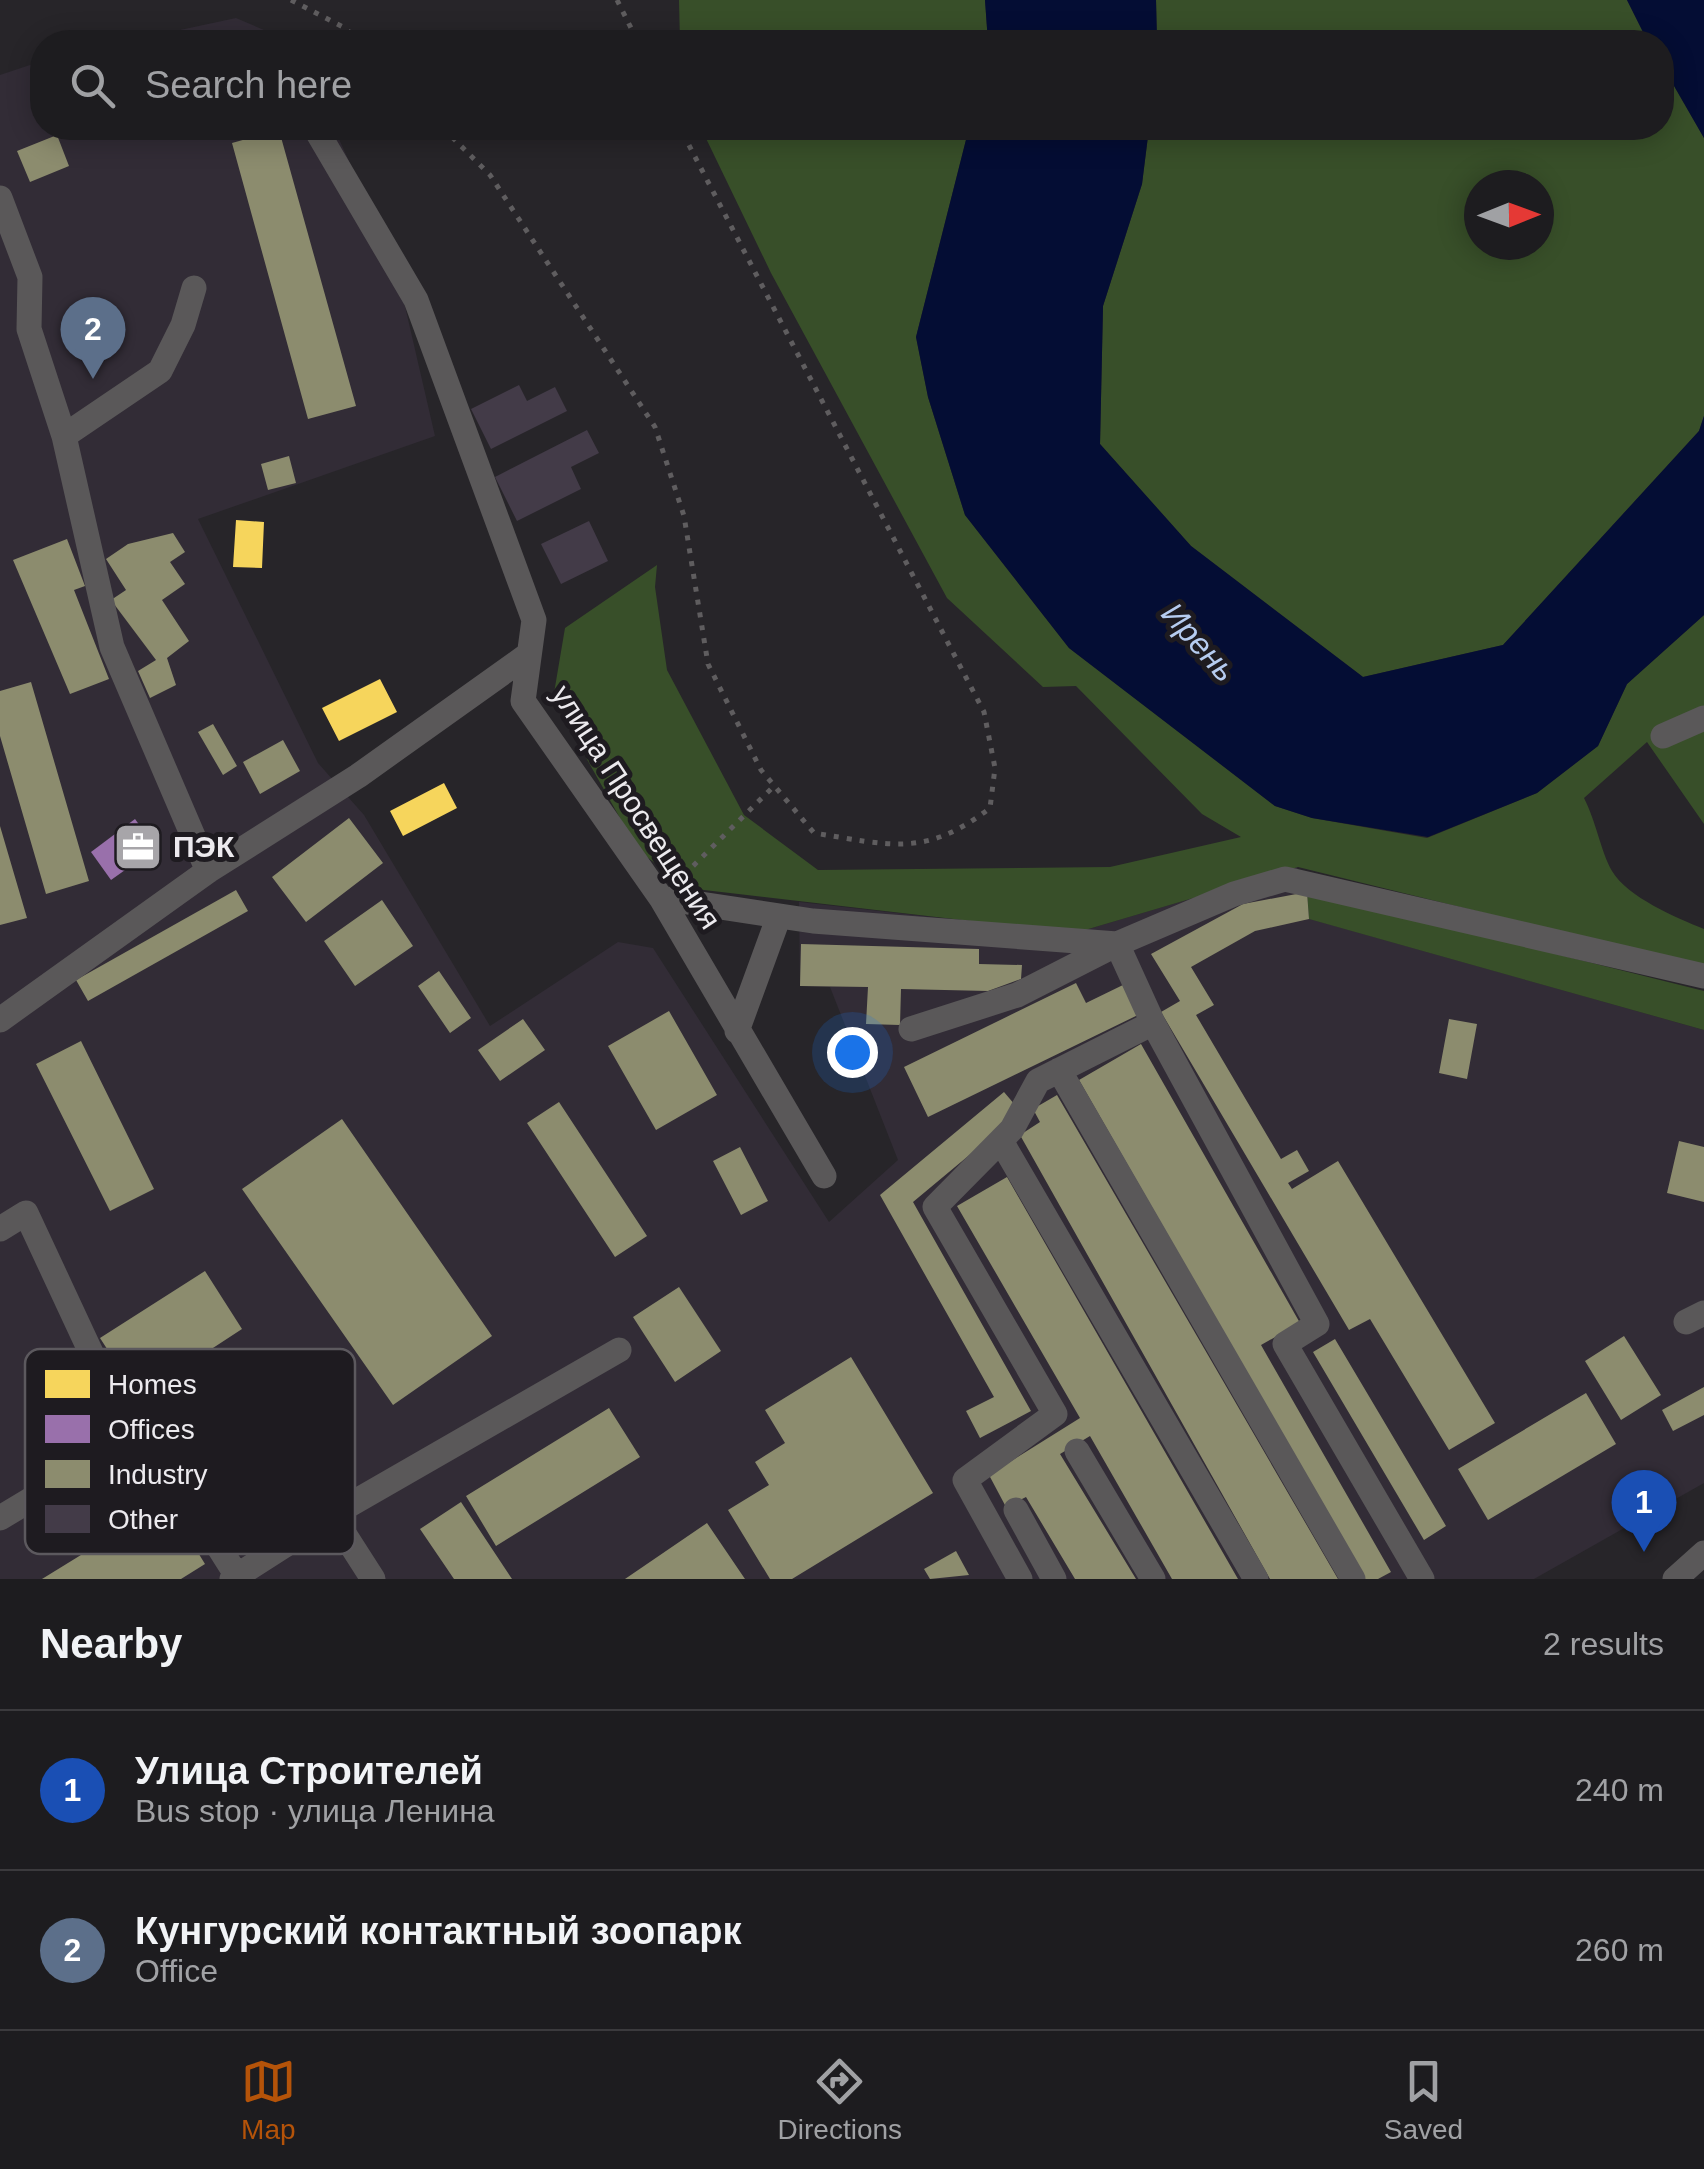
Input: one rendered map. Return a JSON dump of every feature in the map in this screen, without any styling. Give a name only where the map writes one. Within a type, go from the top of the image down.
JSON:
[{"type":"street","name":"улица Просвещения","points":[[321,140],[416,300],[534,620],[523,701],[661,898],[824,1176]]},
{"type":"street","points":[[0,198],[30,277],[30,329],[64,436],[112,647],[208,871]]},
{"type":"street","points":[[64,436],[160,371],[194,288]]},
{"type":"street","points":[[0,1020],[208,871],[358,776],[529,654]]},
{"type":"street","points":[[1664,736],[1704,718]]},
{"type":"street","points":[[911,1029],[1017,995],[1118,944],[1234,894],[1285,879],[1704,976]]},
{"type":"street","points":[[661,898],[778,916],[1118,944]]},
{"type":"street","points":[[737,1031],[778,916]]},
{"type":"street","points":[[1118,944],[1153,1023],[1317,1324],[1285,1344],[1414,1576]]},
{"type":"street","points":[[1020,1579],[965,1480],[1055,1414],[936,1207],[1012,1130],[1038,1081],[1153,1023]]},
{"type":"street","points":[[1060,1070],[1353,1579]]},
{"type":"street","points":[[1001,1141],[1256,1579]]},
{"type":"street","points":[[0,1229],[26,1213],[89,1349]]},
{"type":"street","points":[[355,1501],[619,1350]]},
{"type":"street","points":[[1077,1451],[1154,1579]]},
{"type":"street","points":[[0,1518],[25,1502]]},
{"type":"street","points":[[1016,1510],[1043,1575]]},
{"type":"street","points":[[355,1551],[372,1579]]},
{"type":"street","points":[[1675,1579],[1704,1552]]},
{"type":"street","points":[[222,1554],[235,1577],[270,1554]]},
{"type":"path","points":[[291,0],[347,30]]},
{"type":"path","points":[[617,0],[632,30]]},
{"type":"path","points":[[455,140],[490,175],[655,427],[684,516],[708,664],[760,770],[814,832],[905,848],[962,830],[990,808],[995,768],[984,712],[686,140]]},
{"type":"path","points":[[661,898],[774,786]]},
{"type":"shaded area","points":[[236,18],[264,30],[180,30]]},
{"type":"shaded area","points":[[30,65],[30,140],[339,140],[395,263],[435,436],[198,519],[318,763],[364,815],[490,1026],[618,942],[653,948],[829,1222],[898,1160],[830,987],[800,986],[799,902],[1075,933],[1297,867],[1307,892],[1310,919],[1704,1030],[1704,1483],[1534,1579],[0,1579],[0,75]]},
{"type":"green space","points":[[679,0],[985,0],[987,30],[680,30]]},
{"type":"green space","points":[[1156,0],[1627,0],[1642,30],[1157,30]]},
{"type":"green space","points":[[1674,86],[1704,138],[1704,416],[1699,431],[1503,645],[1363,677],[1191,546],[1100,444],[1103,306],[1142,184],[1148,140],[1674,140]]},
{"type":"green space","points":[[707,140],[966,140],[916,337],[928,397],[965,515],[1069,648],[1275,806],[1312,818],[1427,838],[1537,793],[1598,746],[1627,684],[1704,615],[1704,824],[1647,742],[1584,798],[1608,863],[1619,881],[1654,906],[1704,929],[1704,967],[1298,867],[1075,933],[687,888],[638,850],[553,699],[565,628],[657,565],[655,587],[667,670],[744,815],[818,870],[1110,867],[1241,837],[1202,814],[1076,686],[1043,687],[947,598],[771,273]]},
{"type":"green space","points":[[1307,892],[1704,991],[1704,1030],[1309,919]]},
{"type":"water","points":[[985,0],[1156,0],[1157,30],[987,30]]},
{"type":"water","points":[[1627,0],[1704,0],[1704,138],[1674,86],[1674,30],[1642,30]]},
{"type":"water","name":"Ирень","points":[[966,140],[1148,140],[1142,184],[1103,306],[1100,444],[1191,546],[1363,677],[1503,645],[1699,431],[1704,416],[1704,615],[1627,684],[1598,746],[1537,793],[1428,837],[1312,818],[1275,806],[1069,648],[965,515],[928,397],[916,337]]},
{"type":"building: Homes","points":[[236,520],[264,522],[262,568],[233,567]]},
{"type":"building: Homes","points":[[380,679],[397,712],[339,741],[322,708]]},
{"type":"building: Homes","points":[[444,783],[457,808],[403,836],[390,811]]},
{"type":"building: Offices","points":[[135,819],[156,848],[111,880],[91,852]]},
{"type":"building: Industry","points":[[44,140],[59,140],[69,166],[30,182],[17,151]]},
{"type":"building: Industry","points":[[282,140],[356,406],[308,419],[232,143]]},
{"type":"building: Industry","points":[[289,456],[296,483],[268,490],[261,464]]},
{"type":"building: Industry","points":[[173,533],[185,552],[170,562],[185,584],[162,600],[189,641],[167,658],[176,685],[150,698],[138,671],[156,660],[111,600],[126,590],[106,559],[128,544]]},
{"type":"building: Industry","points":[[67,539],[85,586],[74,590],[109,679],[70,694],[13,560]]},
{"type":"building: Industry","points":[[31,682],[89,881],[46,894],[0,736],[0,691]]},
{"type":"building: Industry","points":[[213,724],[237,766],[223,775],[198,732]]},
{"type":"building: Industry","points":[[283,740],[300,771],[260,794],[243,762]]},
{"type":"building: Industry","points":[[349,818],[383,863],[306,922],[272,877]]},
{"type":"building: Industry","points":[[0,826],[27,918],[0,925]]},
{"type":"building: Industry","points":[[236,890],[248,911],[88,1001],[76,980]]},
{"type":"building: Industry","points":[[1307,892],[1309,919],[1255,931],[1191,967],[1214,1005],[1196,1015],[1281,1159],[1297,1150],[1309,1171],[1288,1183],[1292,1189],[1338,1161],[1495,1423],[1449,1450],[1370,1319],[1349,1330],[1161,1012],[1180,1001],[1151,954],[1243,904]]},
{"type":"building: Industry","points":[[382,900],[413,946],[355,986],[324,941]]},
{"type":"building: Industry","points":[[801,944],[979,949],[979,964],[1022,965],[1021,979],[988,991],[901,989],[900,1025],[866,1024],[868,987],[800,986]]},
{"type":"building: Industry","points":[[439,971],[471,1018],[450,1033],[418,986]]},
{"type":"building: Industry","points":[[1076,983],[1086,1003],[1125,984],[1140,1014],[928,1117],[904,1067]]},
{"type":"building: Industry","points":[[669,1011],[717,1095],[656,1130],[608,1046]]},
{"type":"building: Industry","points":[[523,1019],[545,1050],[500,1081],[478,1050]]},
{"type":"building: Industry","points":[[1449,1019],[1477,1024],[1467,1079],[1439,1073]]},
{"type":"building: Industry","points":[[81,1041],[154,1189],[110,1211],[36,1064]]},
{"type":"building: Industry","points":[[1141,1044],[1300,1323],[1261,1345],[1391,1572],[1378,1579],[1365,1579],[1079,1080]]},
{"type":"building: Industry","points":[[1004,1092],[1021,1112],[913,1202],[1031,1411],[980,1438],[966,1411],[994,1397],[880,1195]]},
{"type":"building: Industry","points":[[1057,1095],[1338,1579],[1270,1579],[1020,1135],[1040,1122],[1033,1109]]},
{"type":"building: Industry","points":[[559,1102],[647,1236],[615,1257],[527,1123]]},
{"type":"building: Industry","points":[[342,1119],[492,1336],[393,1405],[242,1189]]},
{"type":"building: Industry","points":[[1679,1141],[1704,1147],[1704,1202],[1667,1193]]},
{"type":"building: Industry","points":[[740,1147],[768,1201],[741,1215],[713,1161]]},
{"type":"building: Industry","points":[[1007,1177],[1238,1579],[1172,1579],[1090,1436],[1060,1454],[1136,1579],[1075,1579],[1026,1497],[1006,1507],[989,1475],[1080,1418],[957,1206]]},
{"type":"building: Industry","points":[[205,1271],[242,1329],[211,1349],[107,1349],[100,1338]]},
{"type":"building: Industry","points":[[679,1287],[721,1351],[675,1382],[633,1317]]},
{"type":"building: Industry","points":[[1624,1336],[1661,1395],[1621,1420],[1585,1361]]},
{"type":"building: Industry","points":[[1335,1339],[1446,1526],[1424,1540],[1313,1352]]},
{"type":"building: Industry","points":[[851,1357],[933,1493],[792,1579],[770,1579],[728,1510],[769,1485],[755,1462],[785,1443],[765,1410]]},
{"type":"building: Industry","points":[[1704,1387],[1704,1415],[1673,1431],[1662,1410]]},
{"type":"building: Industry","points":[[1586,1393],[1616,1444],[1488,1520],[1458,1469]]},
{"type":"building: Industry","points":[[609,1408],[640,1457],[496,1546],[466,1496]]},
{"type":"building: Industry","points":[[461,1502],[512,1579],[454,1579],[420,1529]]},
{"type":"building: Industry","points":[[707,1523],[745,1579],[625,1579]]},
{"type":"building: Industry","points":[[956,1551],[969,1575],[930,1579],[924,1569]]},
{"type":"building: Industry","points":[[83,1554],[199,1554],[205,1564],[181,1579],[42,1579]]},
{"type":"building: Other","points":[[519,385],[527,401],[555,387],[567,411],[491,449],[471,409]]},
{"type":"building: Other","points":[[587,430],[599,453],[571,467],[581,489],[517,521],[495,477]]},
{"type":"building: Other","points":[[589,521],[608,561],[561,584],[541,544]]},
{"type":"place","name":"Кунгурский контактный зоопарк","points":[[93,379]]},
{"type":"place","name":"ПЭК","points":[[138,847]]},
{"type":"place","name":"Улица Строителей","points":[[1644,1552]]}]
